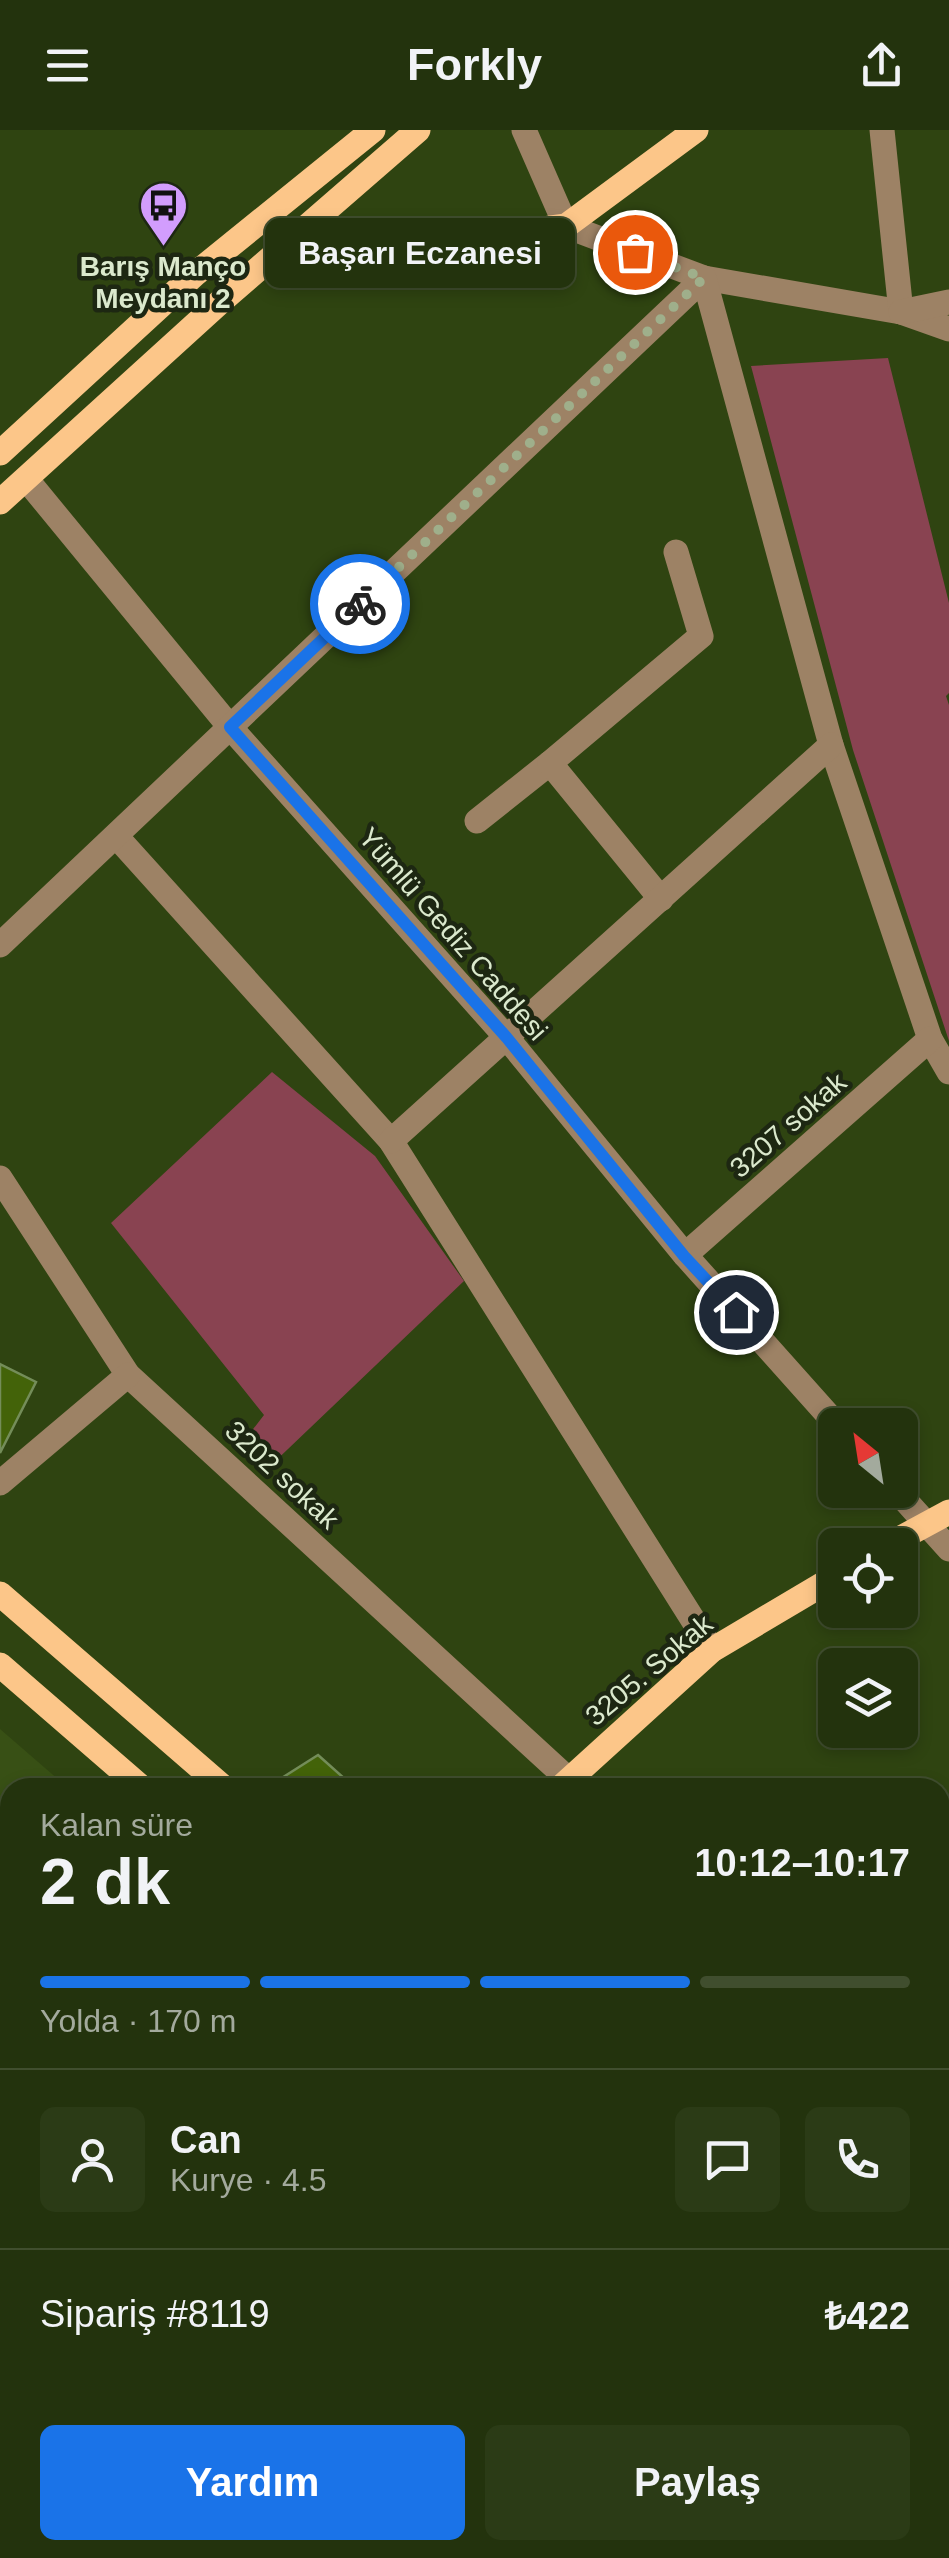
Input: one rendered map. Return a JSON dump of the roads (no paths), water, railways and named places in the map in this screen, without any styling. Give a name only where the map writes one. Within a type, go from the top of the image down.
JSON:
[{"type":"main road","points":[[0,453],[196,274],[373,130]]},
{"type":"main road","points":[[0,502],[219,303],[418,130]]},
{"type":"main road","points":[[309,226],[404,248],[566,226],[696,130]]},
{"type":"main road","name":"3205. Sokak","points":[[570,1778],[712,1650],[818,1586]]},
{"type":"main road","points":[[0,1594],[212,1778]]},
{"type":"main road","points":[[0,1665],[130,1778]]},
{"type":"street","points":[[524,130],[566,226],[704,278],[902,312],[949,329]]},
{"type":"street","points":[[882,130],[902,312]]},
{"type":"street","points":[[0,945],[704,278]]},
{"type":"street","points":[[704,278],[831,745],[930,1039],[949,1072]]},
{"type":"street","points":[[902,312],[949,302]]},
{"type":"street","name":"Yümlü Gediz Caddesi","points":[[27,480],[230,727],[507,1038],[684,1256],[822,1408]]},
{"type":"street","points":[[477,820],[701,636],[676,552]]},
{"type":"street","points":[[392,1140],[831,745]]},
{"type":"street","points":[[550,763],[661,898]]},
{"type":"street","points":[[116,836],[392,1140],[712,1650]]},
{"type":"street","name":"3207 sokak","points":[[684,1256],[930,1039]]},
{"type":"street","name":"3202 sokak","points":[[0,1178],[128,1374],[559,1778]]},
{"type":"street","points":[[0,1482],[128,1374]]},
{"type":"street","points":[[937,1518],[949,1549]]},
{"type":"place","name":"Barış Manço Meydanı 2","points":[[163,248]]},
{"type":"place","name":"Başarı Eczanesi","points":[[635,252]]}]
